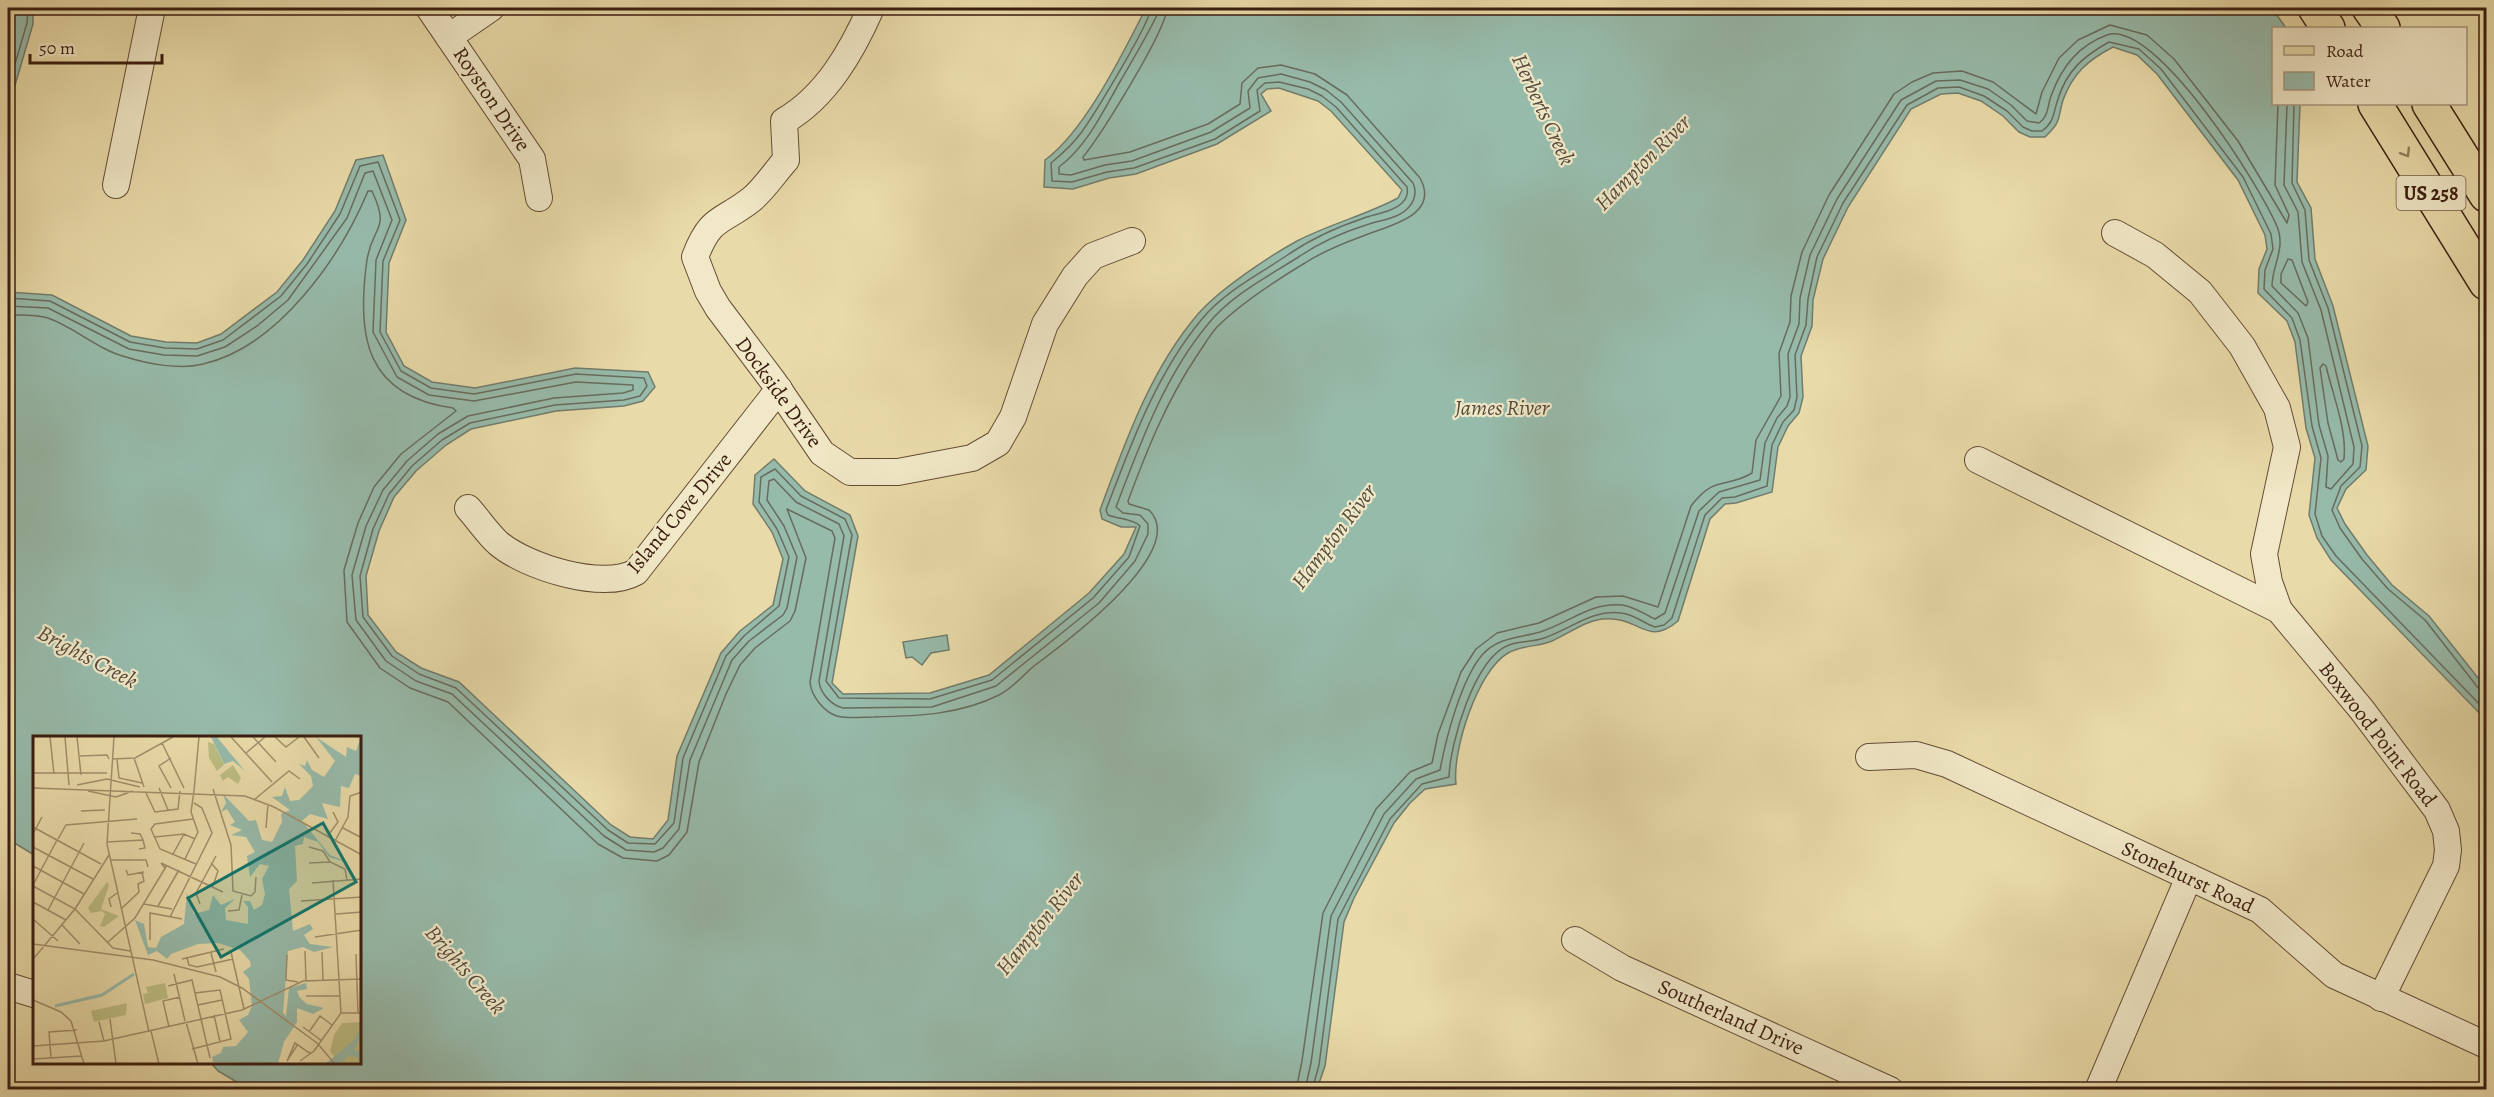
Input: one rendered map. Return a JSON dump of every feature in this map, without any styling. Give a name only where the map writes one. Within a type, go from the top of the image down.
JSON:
[{"type":"main road","points":[[2315,8],[2327,27]]},
{"type":"main road","points":[[2369,8],[2381,27]]},
{"type":"main road","name":"US 258","points":[[2376,105],[2487,283]]},
{"type":"main road","name":"US 258","points":[[2430,105],[2487,195]]},
{"type":"street","points":[[116,185],[152,8]]},
{"type":"street","name":"Royston Drive","points":[[429,8],[532,159],[539,198]]},
{"type":"street","points":[[449,37],[491,8]]},
{"type":"street","name":"Dockside Drive","points":[[871,8],[853,48],[805,109],[784,121],[786,160],[752,199],[719,218],[702,237],[695,257],[708,291],[718,308],[779,389],[822,453],[850,472],[898,472],[972,458],[998,443],[1013,417],[1045,324],[1076,276],[1093,256],[1132,241]]},
{"type":"street","name":"Boxwood Point Road","points":[[2115,232],[2155,255],[2200,292],[2242,346],[2277,408],[2287,447],[2264,554],[2269,582],[2279,610],[2362,710],[2437,810],[2446,831],[2446,866],[2381,998]]},
{"type":"street","name":"Island Cove Drive","points":[[468,508],[498,543],[530,562],[558,574],[625,579],[636,572],[779,389]]},
{"type":"street","name":"Boxwood Point Road","points":[[1978,460],[2279,610]]},
{"type":"street","name":"Stonehurst Road","points":[[1869,757],[1916,755],[1947,764],[2260,910],[2334,975],[2487,1045]]},
{"type":"street","points":[[2097,1089],[2189,877]]},
{"type":"street","name":"Southerland Drive","points":[[1575,940],[1622,968],[1890,1089]]},
{"type":"street","points":[[8,986],[33,994]]},
{"type":"water","points":[[8,8],[33,8],[33,24],[8,109]]},
{"type":"water","name":"James River","points":[[1146,8],[2272,8],[2285,27],[2272,27],[2272,105],[2300,105],[2297,182],[2311,208],[2315,259],[2333,306],[2368,446],[2366,470],[2346,489],[2337,508],[2345,524],[2367,555],[2392,585],[2429,616],[2486,688],[2486,720],[2331,560],[2317,538],[2309,515],[2315,458],[2306,428],[2295,342],[2287,321],[2258,293],[2259,269],[2267,249],[2265,235],[2238,180],[2157,74],[2137,55],[2113,47],[2082,68],[2067,91],[2057,123],[2045,137],[2030,137],[2019,132],[2003,116],[1981,101],[1958,93],[1941,94],[1911,109],[1848,207],[1823,259],[1813,300],[1812,326],[1801,356],[1803,397],[1799,413],[1788,426],[1778,447],[1772,492],[1725,504],[1710,519],[1678,621],[1667,629],[1658,632],[1650,631],[1625,621],[1596,620],[1547,643],[1513,650],[1497,662],[1477,693],[1469,712],[1458,752],[1456,784],[1425,789],[1410,803],[1394,823],[1354,898],[1344,922],[1325,1066],[1317,1089],[250,1090],[218,1071],[212,1064],[362,1064],[362,736],[33,736],[33,854],[8,839],[8,292],[52,295],[131,336],[166,342],[197,343],[221,334],[277,292],[303,260],[335,211],[356,160],[383,155],[406,220],[389,263],[386,332],[404,366],[432,382],[475,388],[575,368],[648,372],[655,387],[643,401],[624,406],[556,411],[471,429],[446,445],[416,471],[394,497],[379,531],[366,576],[368,615],[396,652],[421,668],[459,682],[611,825],[630,837],[653,839],[668,820],[677,756],[721,653],[740,631],[773,605],[783,559],[772,532],[753,504],[755,475],[774,459],[805,491],[850,515],[858,536],[832,683],[843,694],[930,693],[989,675],[1089,593],[1124,554],[1136,527],[1121,527],[1102,519],[1100,510],[1129,433],[1152,383],[1181,336],[1198,314],[1231,284],[1285,248],[1398,198],[1402,190],[1331,111],[1318,101],[1279,88],[1267,89],[1261,94],[1271,111],[1217,144],[1136,174],[1109,178],[1073,189],[1044,187],[1045,160],[1074,130],[1102,90]]},
{"type":"water","points":[[947,635],[949,650],[931,653],[922,665],[912,657],[906,658],[903,642]]},
{"type":"water label","name":"Herberts Creek","points":[[1544,109]]},
{"type":"water label","name":"Hampton River","points":[[1642,162]]},
{"type":"water label","name":"Hampton River","points":[[1333,536]]},
{"type":"water label","name":"Brights Creek","points":[[88,656]]},
{"type":"water label","name":"Hampton River","points":[[1039,923]]},
{"type":"water label","name":"Brights Creek","points":[[466,969]]}]
